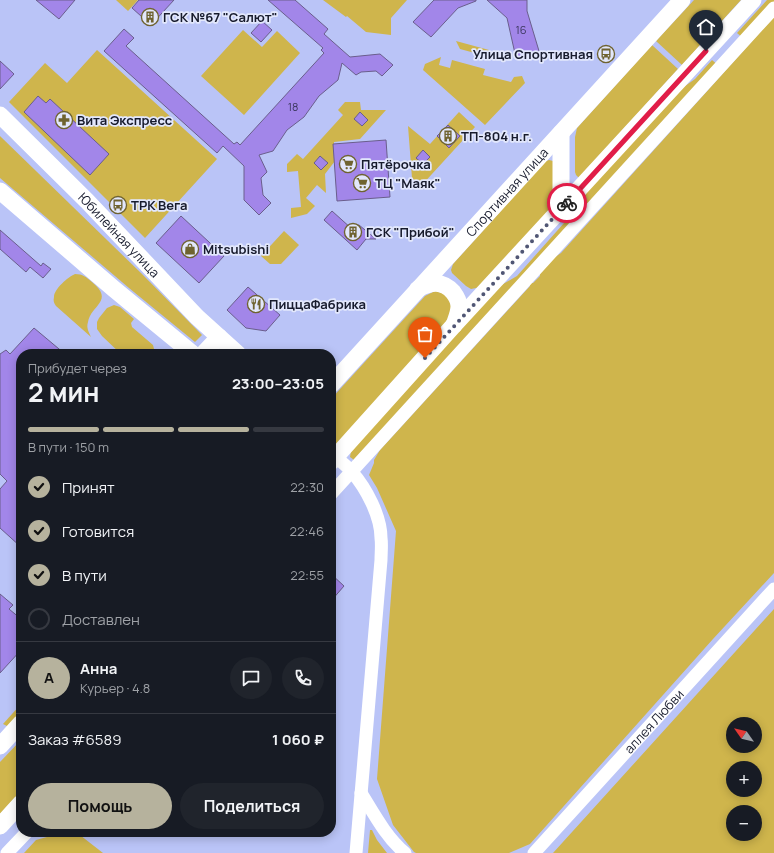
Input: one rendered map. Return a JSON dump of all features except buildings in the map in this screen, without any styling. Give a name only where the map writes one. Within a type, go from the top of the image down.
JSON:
[{"type":"main road","name":"Спортивная улица","points":[[336,380],[682,0]]},
{"type":"main road","points":[[336,457],[454,325],[753,0]]},
{"type":"main road","name":"Юбилейная улица","points":[[0,115],[87,201],[188,307],[232,349]]},
{"type":"main road","points":[[561,133],[561,208]]},
{"type":"main road","points":[[0,191],[108,284],[187,349]]},
{"type":"main road","points":[[418,289],[427,284],[437,283],[452,290],[457,297],[459,304],[459,312],[454,325]]},
{"type":"main road","points":[[208,349],[219,337]]},
{"type":"main road","points":[[336,369],[354,360]]},
{"type":"main road","points":[[0,746],[16,729]]},
{"type":"main road","points":[[0,826],[16,808]]},
{"type":"street","points":[[336,489],[774,8]]},
{"type":"street","points":[[336,460],[352,472],[362,485],[370,499],[378,519],[382,537],[356,853]]},
{"type":"street","name":"аллея Любви","points":[[534,853],[774,589]]},
{"type":"street","points":[[361,793],[388,836],[405,853]]},
{"type":"street","points":[[7,853],[22,837]]},
{"type":"shaded area","points":[[116,0],[138,0],[128,11]]},
{"type":"shaded area","points":[[323,0],[407,0],[391,18],[391,35],[366,32],[347,16],[346,17]]},
{"type":"shaded area","points":[[694,0],[741,0],[682,65],[656,41]]},
{"type":"shaded area","points":[[767,0],[774,0],[774,4],[743,38],[737,33]]},
{"type":"shaded area","points":[[774,17],[774,573],[530,844],[509,853],[416,853],[393,825],[377,779],[396,531],[377,488],[369,475],[374,460],[380,450],[530,286],[530,283],[533,283],[540,276],[540,272],[561,253]]},
{"type":"shaded area","points":[[243,30],[262,47],[277,31],[300,53],[244,115],[201,76]]},
{"type":"shaded area","points":[[456,41],[489,50],[486,56],[460,49]]},
{"type":"shaded area","points":[[652,45],[678,69],[579,178],[575,172],[575,137],[577,128]]},
{"type":"shaded area","points":[[97,50],[217,159],[145,238],[9,102],[45,63],[67,83]]},
{"type":"shaded area","points":[[441,57],[439,65],[450,68],[452,60],[485,69],[483,75],[511,82],[514,77],[522,76],[525,83],[485,125],[423,70],[425,64]]},
{"type":"shaded area","points":[[712,60],[719,66],[354,460],[350,457],[351,451],[498,287],[517,276],[572,214],[590,187],[678,91],[695,79]]},
{"type":"shaded area","points":[[345,102],[360,102],[361,110],[386,110],[360,139],[334,142],[335,161],[325,174],[326,193],[317,185],[306,198],[315,206],[307,214],[291,218],[291,208],[301,207],[298,171],[287,172],[287,164],[297,154],[303,159],[343,115],[338,110]]},
{"type":"shaded area","points":[[459,112],[475,127],[421,186],[412,178],[408,126],[430,144]]},
{"type":"shaded area","points":[[0,136],[142,274],[202,335],[195,342],[0,178]]},
{"type":"shaded area","points":[[546,161],[553,161],[553,204],[550,209],[481,287],[471,289],[466,286],[452,273],[451,270],[453,264]]},
{"type":"shaded area","points":[[284,231],[299,245],[281,264],[270,264],[261,256]]},
{"type":"shaded area","points":[[75,274],[82,275],[88,279],[99,288],[102,294],[100,303],[93,311],[87,324],[91,337],[56,306],[54,302],[56,290],[65,280]]},
{"type":"shaded area","points":[[435,291],[449,295],[453,318],[336,447],[336,394],[425,296]]},
{"type":"shaded area","points":[[114,305],[120,307],[134,319],[131,323],[132,327],[153,345],[154,349],[116,349],[97,329],[97,322],[107,308]]},
{"type":"shaded area","points":[[774,609],[774,853],[553,853]]},
{"type":"shaded area","points":[[16,710],[16,721],[12,725],[7,726],[3,724]]},
{"type":"shaded area","points":[[16,745],[16,796],[0,814],[0,762]]},
{"type":"shaded area","points":[[370,830],[372,830],[377,840],[387,853],[368,853]]},
{"type":"shaded area","points":[[47,837],[82,837],[103,853],[24,853],[36,840]]},
{"type":"way so far","points":[[425,358],[567,203]]},
{"type":"place","name":"ГСК №67 \"Салют\"","points":[[150,17]]},
{"type":"place","name":"Улица Спортивная","points":[[606,54]]},
{"type":"place","name":"Вита Экспресс","points":[[64,120]]},
{"type":"place","name":"ТП-804 н.г.","points":[[448,136]]},
{"type":"place","name":"Пятёрочка","points":[[348,164]]},
{"type":"place","name":"ТЦ \"Маяк\"","points":[[362,183]]},
{"type":"place","name":"ТРК Вега","points":[[118,205]]},
{"type":"place","name":"ГСК \"Прибой\"","points":[[353,232]]},
{"type":"place","name":"Mitsubishi","points":[[190,249]]},
{"type":"place","name":"ПиццаФабрика","points":[[256,304]]},
{"type":"route","points":[[567,203],[706,51]]}]
